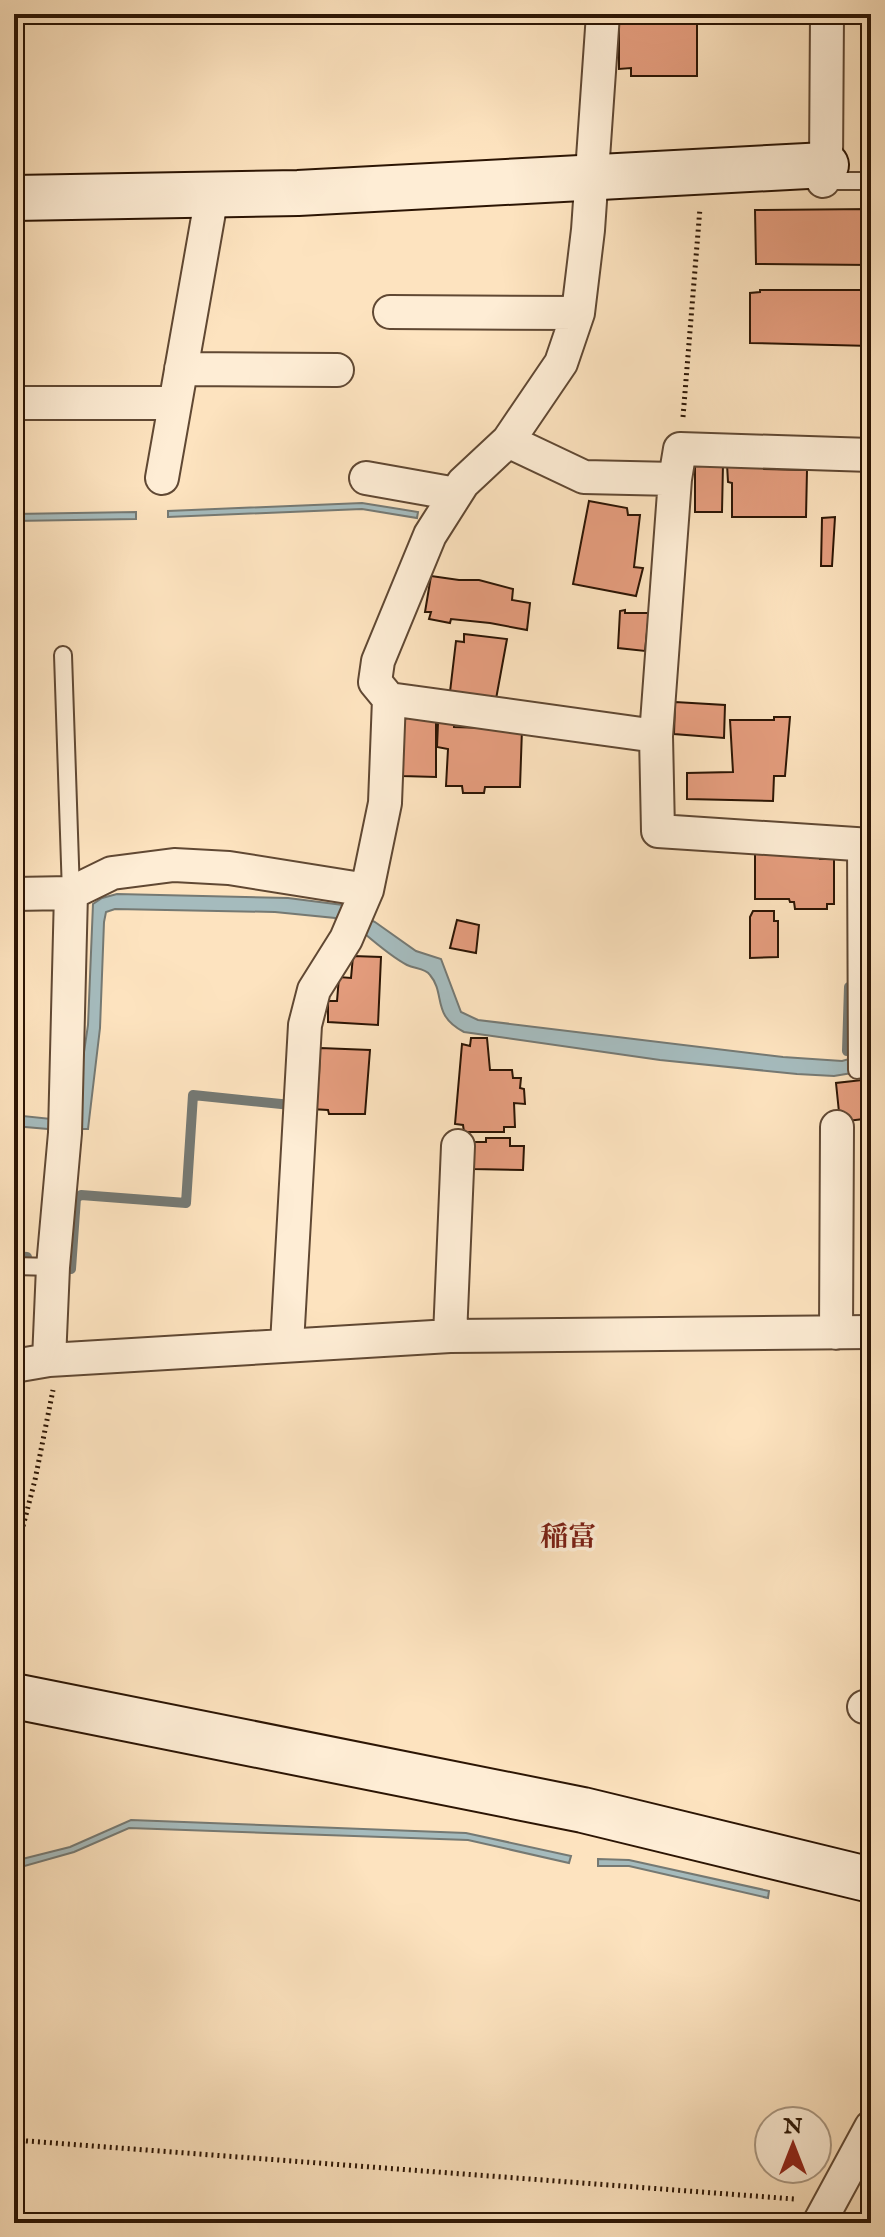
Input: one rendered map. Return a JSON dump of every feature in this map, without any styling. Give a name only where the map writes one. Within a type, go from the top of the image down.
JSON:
[{"type":"street","points":[[287,1344],[305,1025],[314,990],[346,939],[360,908],[385,803],[389,699],[375,682],[378,661],[430,535],[463,483],[508,441],[561,363],[578,313],[603,14]]},
{"type":"street","points":[[14,198],[298,193],[703,171],[825,173],[827,14]]},
{"type":"street","points":[[162,478],[212,195]]},
{"type":"street","points":[[390,312],[578,313]]},
{"type":"street","points":[[181,369],[337,370]]},
{"type":"street","points":[[14,403],[175,403]]},
{"type":"street","points":[[508,441],[584,477],[677,464],[871,455]]},
{"type":"street","points":[[677,464],[656,736],[658,831],[864,844]]},
{"type":"street","points":[[366,478],[456,494]]},
{"type":"street","points":[[389,699],[656,736]]},
{"type":"street","points":[[14,894],[71,893],[112,873],[174,865],[229,868],[360,908]]},
{"type":"street","points":[[54,1359],[53,1267],[65,1121],[71,893]]},
{"type":"street","points":[[836,1333],[837,1127]]},
{"type":"street","points":[[450,1336],[458,1146]]},
{"type":"street","points":[[14,1366],[54,1359],[450,1336],[871,1332]]},
{"type":"street","points":[[14,1696],[583,1810],[871,1880]]},
{"type":"street","points":[[822,2217],[871,2127]]},
{"type":"lane","points":[[825,173],[871,181]]},
{"type":"lane","points":[[63,655],[71,893]]},
{"type":"lane","points":[[857,1070],[864,844]]},
{"type":"lane","points":[[14,1266],[53,1267]]},
{"type":"path","points":[[677,464],[703,171]]},
{"type":"path","points":[[14,1561],[35,1480],[54,1359]]},
{"type":"path","points":[[14,2140],[807,2200],[822,2217]]},
{"type":"shaded area","points":[[362,503],[418,512],[417,518],[362,509],[168,517],[168,511]]},
{"type":"shaded area","points":[[136,512],[136,519],[14,521],[14,514]]},
{"type":"shaded area","points":[[117,894],[288,898],[343,905],[375,922],[416,951],[441,959],[461,1012],[478,1020],[783,1057],[842,1061],[871,1053],[871,1067],[834,1076],[797,1074],[660,1060],[464,1032],[447,1019],[435,982],[428,973],[407,965],[384,950],[347,919],[340,927],[335,918],[275,912],[115,909],[106,912],[104,922],[100,1028],[88,1129],[14,1126],[14,1115],[51,1119],[76,1106],[88,1025],[93,904]]},
{"type":"shaded area","points":[[131,1820],[466,1833],[571,1856],[569,1863],[468,1840],[129,1828],[74,1852],[14,1869],[14,1861],[70,1847]]},
{"type":"shaded area","points":[[598,1859],[629,1860],[769,1891],[768,1898],[629,1866],[598,1866]]},
{"type":"building","points":[[619,23],[697,23],[697,76],[631,76],[631,68],[619,69]]},
{"type":"building","points":[[871,209],[871,265],[756,264],[755,210]]},
{"type":"building","points":[[760,290],[871,290],[871,346],[750,343],[750,293]]},
{"type":"building","points":[[723,464],[722,512],[695,512],[695,465]]},
{"type":"building","points":[[727,464],[807,470],[806,517],[732,517],[732,483],[728,482]]},
{"type":"building","points":[[589,501],[627,508],[628,515],[640,515],[634,567],[643,568],[636,596],[573,584]]},
{"type":"building","points":[[835,517],[832,566],[821,566],[822,518]]},
{"type":"building","points":[[431,576],[479,580],[513,589],[512,600],[530,603],[527,630],[490,623],[451,619],[450,623],[429,619],[431,612],[425,612]]},
{"type":"building","points":[[625,610],[625,613],[649,613],[645,651],[618,648],[620,611]]},
{"type":"building","points":[[464,634],[507,639],[496,699],[450,692],[456,641],[464,642]]},
{"type":"building","points":[[675,702],[725,705],[724,738],[674,734]]},
{"type":"building","points":[[404,711],[436,719],[436,777],[402,776]]},
{"type":"building","points":[[774,717],[790,717],[785,776],[774,776],[773,801],[687,799],[687,773],[733,772],[730,720],[774,720]]},
{"type":"building","points":[[438,723],[454,723],[454,727],[522,729],[520,787],[485,787],[484,793],[463,793],[462,786],[446,786],[448,749],[437,747]]},
{"type":"building","points":[[867,750],[871,750],[871,835],[862,834],[862,787]]},
{"type":"building","points":[[755,850],[820,852],[820,859],[834,859],[834,904],[827,904],[827,909],[795,909],[794,902],[789,899],[755,899]]},
{"type":"building","points":[[753,911],[774,911],[774,921],[778,921],[778,957],[750,958],[750,917]]},
{"type":"building","points":[[457,920],[479,925],[476,953],[450,948]]},
{"type":"building","points":[[353,956],[381,957],[378,1025],[328,1022],[328,1001],[337,1001],[339,977],[351,978]]},
{"type":"building","points":[[471,1038],[487,1038],[490,1070],[512,1070],[513,1078],[521,1078],[520,1088],[524,1089],[525,1104],[514,1103],[515,1127],[504,1127],[504,1132],[464,1132],[463,1125],[455,1124],[462,1044],[470,1046]]},
{"type":"building","points":[[320,1048],[370,1050],[365,1114],[329,1114],[328,1110],[311,1109],[314,1076],[319,1075]]},
{"type":"building","points":[[871,1079],[871,1118],[840,1122],[836,1083]]},
{"type":"building","points":[[486,1138],[510,1138],[510,1146],[524,1146],[523,1170],[473,1169],[474,1142],[486,1142]]},
{"type":"waterway","points":[[847,1051],[849,987]]},
{"type":"waterway","points":[[71,1269],[76,1198],[81,1195],[186,1203],[193,1095],[291,1105],[292,1099]]},
{"type":"waterway","points":[[14,1256],[27,1257]]},
{"type":"district","name":"稲富","points":[[568,1538]]}]
